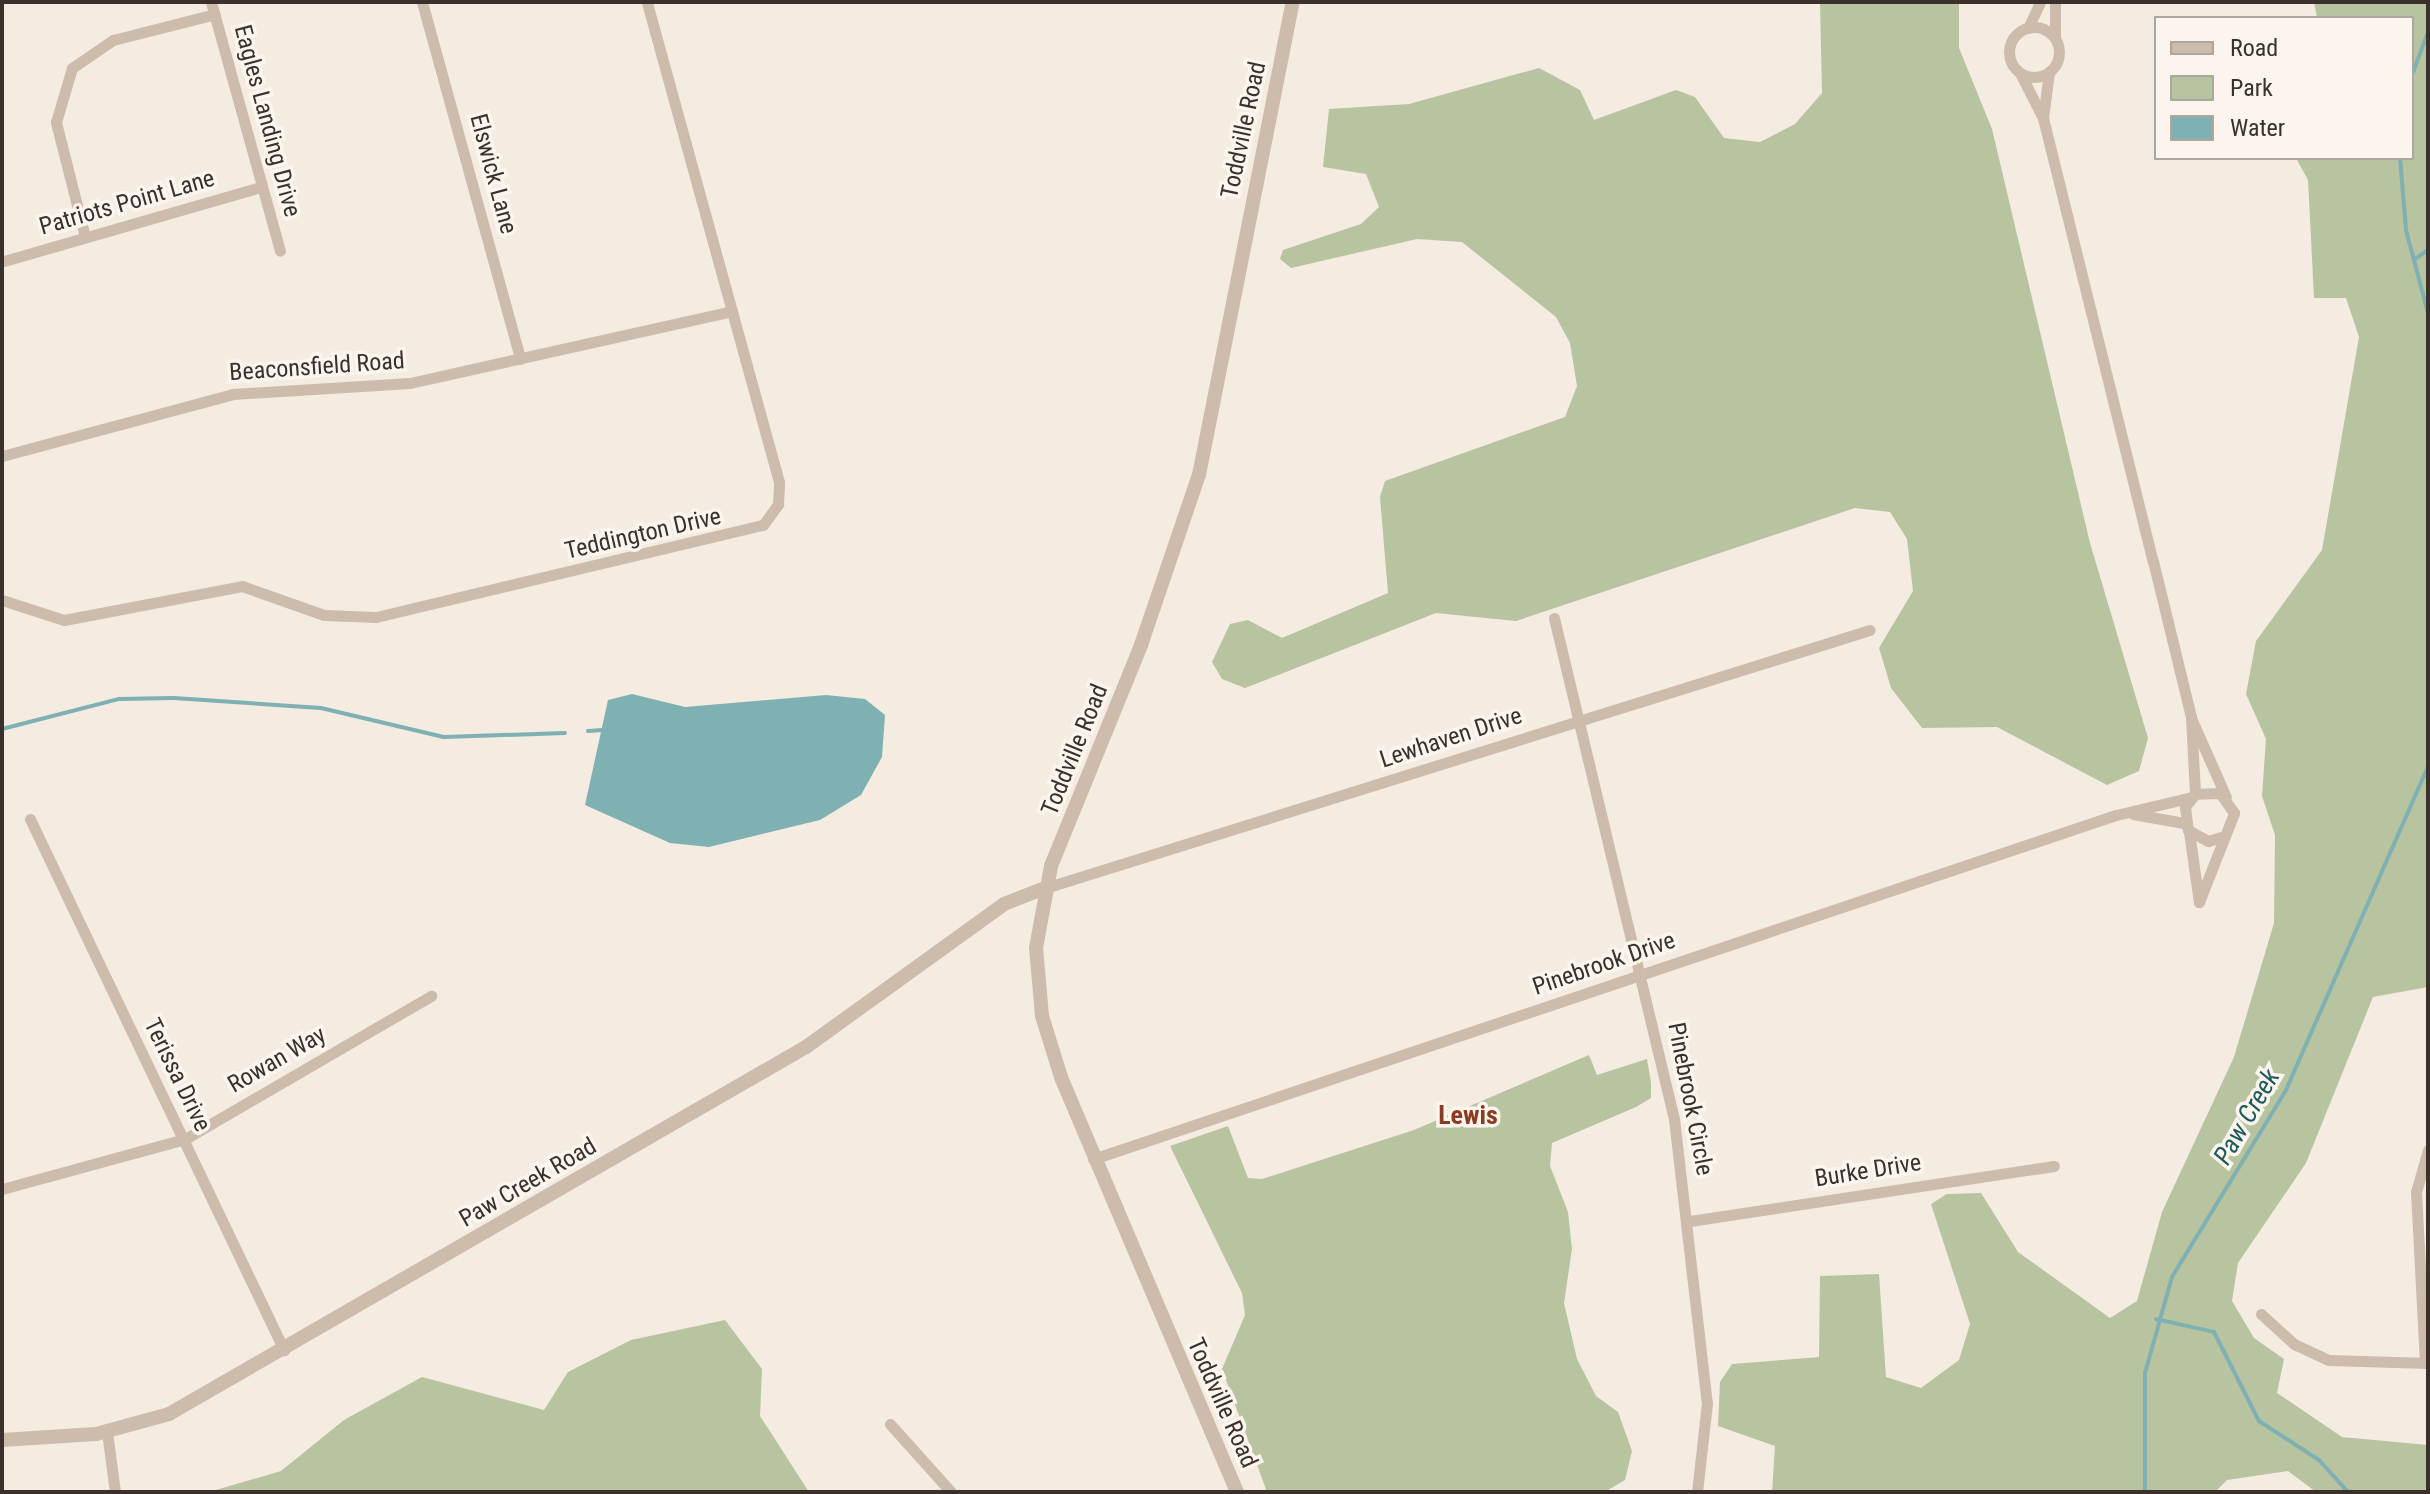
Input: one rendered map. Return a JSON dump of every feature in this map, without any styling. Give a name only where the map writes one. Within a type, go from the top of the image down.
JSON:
[{"type":"street","name":"Elswick Lane","points":[[422,2],[520,359]]},
{"type":"street","name":"Teddington Drive","points":[[2,600],[64,620],[242,586],[324,615],[376,617],[752,532],[775,511],[779,482],[647,2]]},
{"type":"street","name":"Toddville Road","points":[[1237,1492],[1093,1159],[1042,1016],[1036,948],[1045,888],[1199,475],[1293,2]]},
{"type":"street","points":[[2040,2],[2028,28],[2009,51],[2043,118],[2191,717],[2234,813],[2199,902],[2186,826],[2194,795],[2191,717]]},
{"type":"street","points":[[2043,118],[2049,72],[2059,55],[2055,37],[2055,2]]},
{"type":"street","points":[[85,237],[56,122],[72,68],[113,40],[213,8]]},
{"type":"street","name":"Eagles Landing Drive","points":[[213,8],[280,251]]},
{"type":"street","points":[[2028,28],[2055,37]]},
{"type":"street","points":[[2020,73],[2049,72]]},
{"type":"street","name":"Patriots Point Lane","points":[[4,261],[261,187]]},
{"type":"street","name":"Beaconsfield Road","points":[[2,456],[64,434],[233,394],[390,386],[732,311]]},
{"type":"street","name":"Pinebrook Circle","points":[[1554,618],[1643,975],[1690,1221],[1707,1403],[1697,1492]]},
{"type":"street","name":"Lewhaven Drive","points":[[1045,888],[1870,630]]},
{"type":"street","points":[[2194,795],[2212,790],[2227,798]]},
{"type":"street","name":"Pinebrook Drive","points":[[1093,1159],[2128,813],[2194,795]]},
{"type":"street","name":"Pinebrook Drive","points":[[2128,813],[2186,826]]},
{"type":"street","name":"Terissa Drive","points":[[30,819],[284,1350]]},
{"type":"street","points":[[2186,826],[2208,841],[2224,836]]},
{"type":"street","name":"Paw Creek Road","points":[[2,1440],[107,1432],[169,1414],[806,1047],[1004,904],[1045,888]]},
{"type":"street","name":"Rowan Way","points":[[2,1189],[185,1139],[431,996]]},
{"type":"street","points":[[2261,1314],[2294,1344],[2329,1360],[2427,1363],[2416,1192],[2428,1150]]},
{"type":"street","name":"Burke Drive","points":[[1690,1221],[2054,1166]]},
{"type":"street","points":[[890,1424],[951,1492]]},
{"type":"street","points":[[107,1432],[115,1492]]},
{"type":"green space","points":[[1820,2],[1959,2],[1959,48],[1992,129],[2090,543],[2148,738],[2139,771],[2107,785],[1997,727],[1922,728],[1891,688],[1879,648],[1913,591],[1907,539],[1890,512],[1855,508],[1516,621],[1436,613],[1245,688],[1222,679],[1212,662],[1230,624],[1248,620],[1282,638],[1388,593],[1380,497],[1385,481],[1565,417],[1577,386],[1570,343],[1556,317],[1462,242],[1417,239],[1291,268],[1280,259],[1283,250],[1361,224],[1379,207],[1366,174],[1323,167],[1329,109],[1409,104],[1539,68],[1580,90],[1594,120],[1676,90],[1695,97],[1724,138],[1760,142],[1795,124],[1822,93]]},
{"type":"green space","points":[[2314,2],[2428,2],[2428,987],[2373,997],[2306,1163],[2238,1263],[2232,1301],[2254,1338],[2284,1359],[2277,1393],[2342,1437],[2428,1445],[2428,1492],[2316,1492],[2288,1471],[2227,1480],[2215,1492],[1772,1492],[1775,1446],[1718,1426],[1720,1382],[1732,1364],[1819,1357],[1820,1276],[1879,1274],[1886,1377],[1921,1388],[1959,1360],[1970,1324],[1931,1204],[1947,1194],[1981,1193],[2018,1252],[2110,1318],[2137,1301],[2162,1212],[2234,1057],[2274,923],[2275,835],[2262,796],[2266,739],[2246,694],[2256,641],[2322,550],[2359,337],[2346,298],[2314,298],[2308,180],[2297,160],[2414,160],[2414,16],[2317,16]]},
{"type":"green space","points":[[1589,1055],[1597,1075],[1647,1059],[1651,1083],[1651,1098],[1552,1143],[1550,1166],[1568,1212],[1572,1249],[1564,1303],[1577,1359],[1596,1396],[1618,1412],[1632,1451],[1625,1480],[1608,1490],[1567,1492],[1267,1492],[1222,1369],[1245,1315],[1242,1293],[1170,1146],[1228,1126],[1248,1178],[1262,1179],[1414,1130]]},
{"type":"green space","points":[[725,1320],[762,1369],[760,1416],[809,1492],[209,1492],[281,1471],[344,1420],[422,1377],[544,1410],[568,1372],[631,1340]]},
{"type":"water","points":[[632,694],[685,707],[826,695],[865,699],[885,715],[882,757],[861,795],[820,820],[709,847],[670,843],[585,805],[608,700]]},
{"type":"waterway","name":"Paw Creek","points":[[2414,70],[2428,32]]},
{"type":"waterway","name":"Paw Creek","points":[[2400,160],[2406,230],[2428,313]]},
{"type":"waterway","points":[[2415,259],[2428,250]]},
{"type":"waterway","points":[[2,729],[119,699],[174,698],[321,708],[444,737],[565,733]]},
{"type":"waterway","points":[[588,731],[603,730]]},
{"type":"waterway","name":"Paw Creek","points":[[2145,1492],[2145,1373],[2172,1277],[2286,1090],[2428,767]]},
{"type":"waterway","points":[[2156,1319],[2214,1332],[2259,1421],[2319,1460],[2348,1492]]},
{"type":"district","name":"Lewis","points":[[1468,1116]]}]
